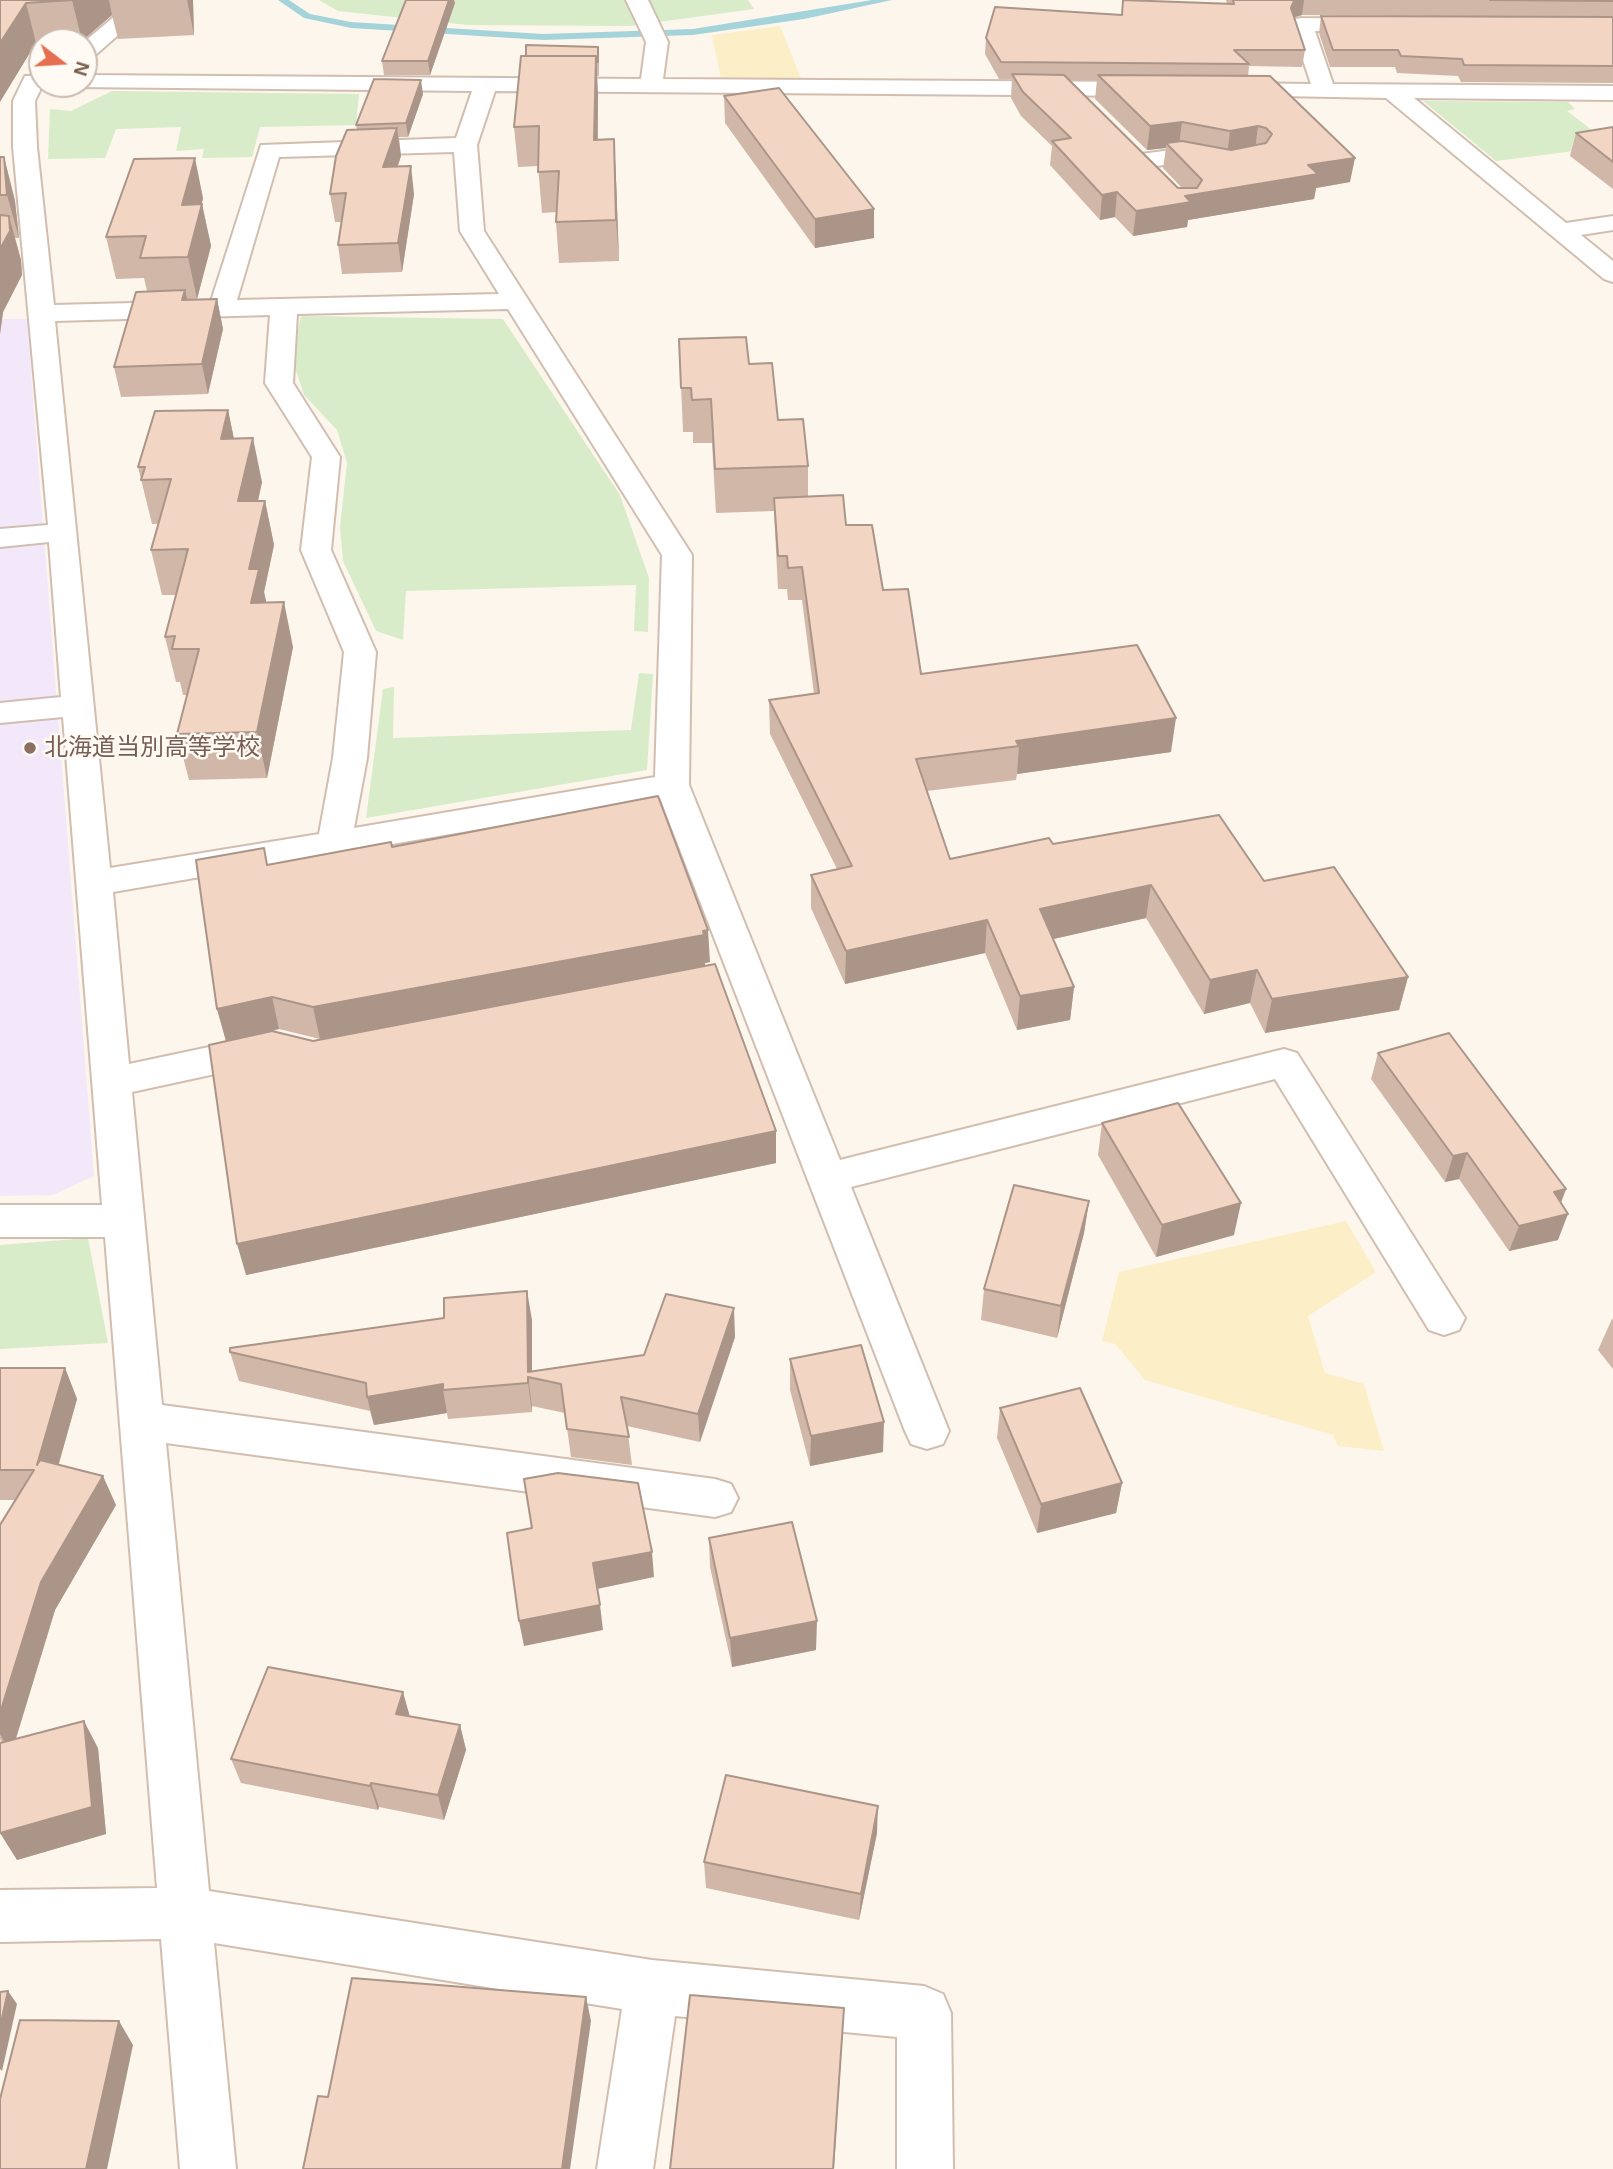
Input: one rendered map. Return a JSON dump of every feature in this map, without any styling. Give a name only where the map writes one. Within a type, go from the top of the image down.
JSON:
[{"type":"street","points":[[98,42],[147,0]]},
{"type":"street","points":[[641,10],[657,41],[651,86]]},
{"type":"street","points":[[1324,90],[1302,24],[1397,25]]},
{"type":"street","points":[[98,82],[1176,89]]},
{"type":"street","points":[[486,84],[465,145],[472,230],[677,555],[672,785],[927,1431]]},
{"type":"street","points":[[28,85],[24,101],[24,249],[43,313],[208,2169]]},
{"type":"street","points":[[1069,89],[1087,107]]},
{"type":"street","points":[[1217,90],[1613,93]]},
{"type":"street","points":[[1391,91],[1613,274]]},
{"type":"street","points":[[1123,143],[1158,179]]},
{"type":"street","points":[[222,308],[269,150],[465,145]]},
{"type":"street","points":[[1141,162],[1179,156],[1236,163]]},
{"type":"street","points":[[1562,231],[1613,223]]},
{"type":"street","points":[[43,313],[516,301]]},
{"type":"street","points":[[284,307],[279,383],[327,457],[317,550],[360,652],[350,758],[334,843]]},
{"type":"street","points":[[0,538],[63,532]]},
{"type":"street","points":[[0,713],[78,705]]},
{"type":"street","points":[[94,883],[672,785]]},
{"type":"street","points":[[708,983],[748,975]]},
{"type":"street","points":[[111,1082],[280,1046],[294,1049]]},
{"type":"street","points":[[828,1178],[1284,1063],[1444,1318]]},
{"type":"street","points":[[0,1221],[124,1221]]},
{"type":"street","points":[[142,1421],[715,1498]]},
{"type":"street","points":[[0,1916],[185,1913],[652,1987],[925,2013],[925,2169]]},
{"type":"street","points":[[625,2169],[652,1987]]},
{"type":"shaded area","name":"北海道当別高等学校","points":[[0,319],[27,319],[94,1176],[53,1195],[0,1196]]},
{"type":"green space","points":[[319,0],[748,0],[754,9],[630,26],[468,25],[338,11]]},
{"type":"green space","points":[[112,91],[359,94],[356,125],[260,127],[252,157],[202,158],[204,149],[176,151],[181,127],[116,129],[105,158],[48,159],[50,109],[71,111]]},
{"type":"green space","points":[[1423,101],[1568,102],[1575,109],[1567,111],[1613,146],[1496,161]]},
{"type":"green space","points":[[301,316],[503,319],[620,495],[649,578],[648,632],[634,631],[636,585],[406,591],[403,640],[376,631],[343,561],[340,527],[347,463],[337,430],[304,395],[292,358]]},
{"type":"green space","points":[[639,673],[653,674],[647,770],[366,818],[383,689],[394,687],[393,738],[631,730]]},
{"type":"green space","points":[[88,1238],[108,1343],[0,1349],[0,1245]]},
{"type":"sand","points":[[780,26],[801,78],[721,79],[712,35]]},
{"type":"sand","points":[[1346,1221],[1376,1272],[1308,1316],[1325,1373],[1364,1384],[1384,1451],[1338,1446],[1333,1435],[1145,1380],[1115,1344],[1102,1341],[1119,1272]]},
{"type":"building","points":[[0,0],[73,0],[26,3],[0,43]]},
{"type":"building","points":[[406,0],[449,0],[428,61],[382,61]]},
{"type":"building","points":[[1123,0],[1234,4],[1233,0],[1300,0],[1294,1],[1291,8],[1305,50],[1234,50],[1249,64],[1001,62],[986,38],[995,7],[1122,15]]},
{"type":"building","points":[[1490,0],[1613,0],[1613,1]]},
{"type":"building","points":[[1321,16],[1613,17],[1613,66],[1464,65],[1462,59],[1401,56],[1398,50],[1333,50]]},
{"type":"building","points":[[526,45],[598,47],[598,62],[596,56],[526,56]]},
{"type":"building","points":[[521,56],[596,56],[594,140],[614,139],[616,220],[556,222],[559,171],[538,172],[539,126],[514,127]]},
{"type":"building","points":[[1012,74],[1064,75],[1178,188],[1197,188],[1202,180],[1166,143],[1182,141],[1231,150],[1266,143],[1272,134],[1266,128],[1258,126],[1230,131],[1182,122],[1150,126],[1098,75],[1270,76],[1355,158],[1308,165],[1318,174],[1185,196],[1191,202],[1136,211],[1117,192],[1102,195],[1052,141],[1071,138],[1023,92]]},
{"type":"building","points":[[374,79],[421,80],[406,123],[356,125]]},
{"type":"building","points":[[779,88],[874,209],[815,219],[724,96]]},
{"type":"building","points":[[1613,127],[1613,162],[1576,133]]},
{"type":"building","points":[[397,128],[383,167],[411,166],[398,243],[338,245],[346,193],[330,194],[336,156],[347,130]]},
{"type":"building","points":[[0,157],[4,157],[7,195],[0,195]]},
{"type":"building","points":[[195,158],[182,205],[202,204],[188,257],[140,258],[146,236],[106,237],[134,159]]},
{"type":"building","points":[[0,215],[9,216],[10,231],[0,249]]},
{"type":"building","points":[[185,290],[182,300],[217,299],[202,364],[114,367],[136,292]]},
{"type":"building","points":[[746,337],[749,364],[772,363],[778,420],[803,419],[808,466],[715,469],[711,399],[692,400],[691,388],[681,388],[679,339]]},
{"type":"building","points":[[228,410],[221,439],[253,438],[238,501],[265,501],[249,569],[259,569],[251,603],[284,602],[257,732],[177,734],[199,649],[172,649],[175,636],[165,637],[188,549],[151,550],[171,479],[141,480],[145,467],[138,467],[155,411]]},
{"type":"building","points":[[843,495],[846,525],[872,525],[883,590],[908,589],[921,674],[1137,645],[1176,718],[1016,741],[1019,746],[916,759],[950,859],[1049,838],[1053,844],[1219,815],[1264,881],[1334,867],[1408,977],[1272,999],[1257,970],[1210,980],[1151,885],[1040,909],[1074,987],[1020,996],[987,920],[846,951],[811,875],[852,866],[769,700],[819,693],[802,567],[788,568],[787,556],[778,556],[774,498]]},
{"type":"building","points":[[658,796],[708,930],[703,931],[704,935],[313,1007],[272,997],[217,1009],[196,860],[264,848],[267,865],[391,842],[392,847]]},
{"type":"building","points":[[715,964],[776,1131],[237,1244],[209,1045],[272,1031],[313,1041]]},
{"type":"building","points":[[1449,1033],[1566,1189],[1554,1192],[1568,1214],[1519,1226],[1467,1153],[1453,1156],[1378,1053]]},
{"type":"building","points":[[1178,1103],[1241,1203],[1162,1225],[1102,1123]]},
{"type":"building","points":[[1014,1185],[1089,1201],[1061,1306],[984,1289]]},
{"type":"building","points":[[527,1291],[528,1372],[644,1355],[666,1294],[734,1308],[698,1414],[621,1397],[629,1437],[567,1429],[561,1384],[528,1377],[528,1383],[443,1390],[443,1384],[367,1397],[366,1383],[230,1352],[230,1348],[444,1318],[444,1298]]},
{"type":"building","points":[[861,1345],[884,1422],[811,1436],[790,1359]]},
{"type":"building","points":[[0,1368],[65,1368],[37,1465],[40,1460],[103,1476],[41,1582],[0,1713],[0,1525],[34,1470],[0,1470]]},
{"type":"building","points":[[1080,1388],[1122,1483],[1041,1504],[1000,1408]]},
{"type":"building","points":[[558,1473],[638,1483],[652,1552],[593,1563],[600,1605],[519,1621],[507,1533],[532,1528],[524,1479]]},
{"type":"building","points":[[792,1522],[817,1621],[730,1638],[709,1538]]},
{"type":"building","points":[[268,1667],[403,1692],[396,1714],[460,1725],[438,1795],[371,1783],[370,1786],[231,1759]]},
{"type":"building","points":[[84,1721],[92,1807],[0,1833],[0,1743]]},
{"type":"building","points":[[726,1775],[878,1806],[861,1894],[704,1862]]},
{"type":"building","points":[[352,1978],[586,1997],[562,2169],[303,2169],[318,2096],[328,2097]]},
{"type":"building","points":[[8,1991],[0,2027],[0,1992]]},
{"type":"building","points":[[690,1995],[844,2008],[833,2169],[670,2169]]},
{"type":"building","points":[[20,2020],[119,2021],[86,2169],[0,2169],[0,2099]]},
{"type":"waterway","points":[[283,0],[307,16],[351,25],[543,37],[693,32],[804,16],[887,0]]},
{"type":"place","name":"北海道当別高等学校","points":[[30,748]]}]
